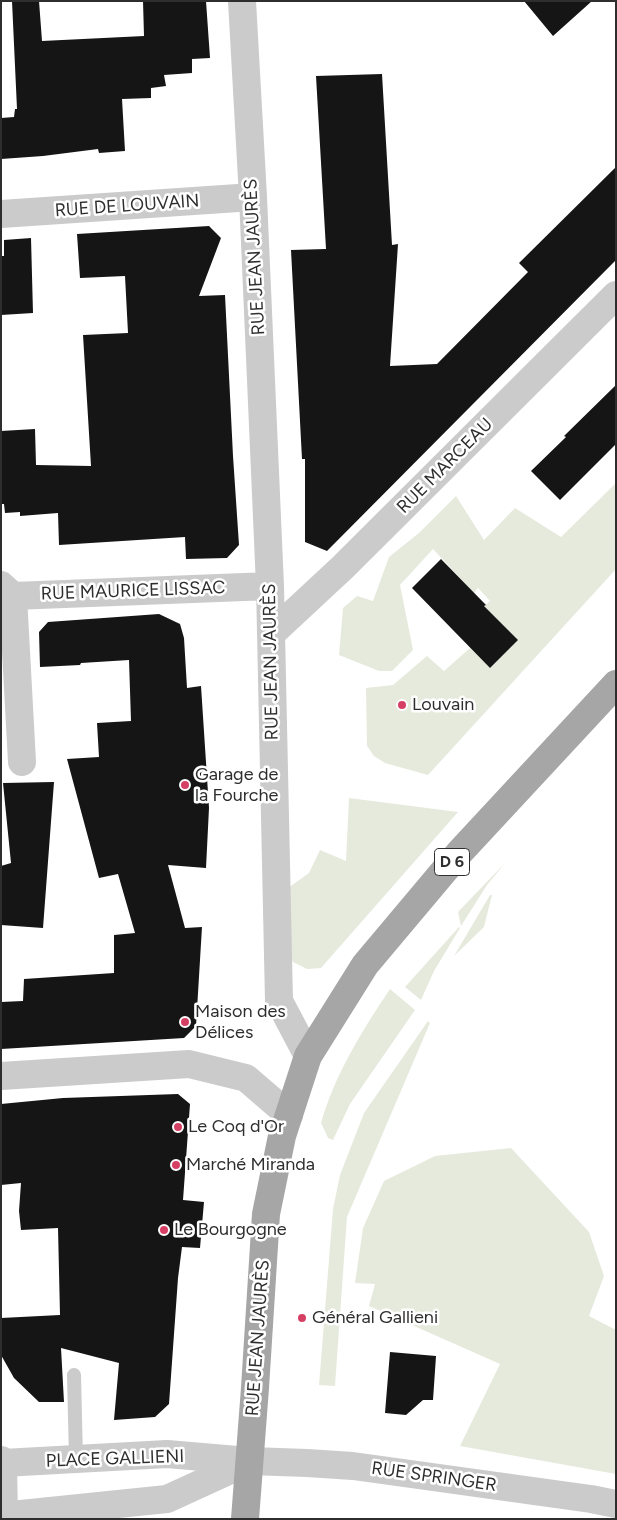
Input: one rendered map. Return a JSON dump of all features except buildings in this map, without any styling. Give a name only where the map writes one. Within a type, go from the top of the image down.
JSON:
[{"type":"main road","name":"D 6","points":[[308,1056],[365,965],[460,852],[616,684]]},
{"type":"main road","name":"RUE JEAN JAURÈS","points":[[245,1519],[266,1214],[282,1136],[308,1056]]},
{"type":"street","name":"RUE JEAN JAURÈS","points":[[242,1],[253,197],[270,586],[278,1001],[308,1056]]},
{"type":"street","name":"RUE DE LOUVAIN","points":[[1,214],[253,197]]},
{"type":"street","name":"RUE MARCEAU","points":[[271,634],[342,567],[616,295]]},
{"type":"street","name":"RUE MAURICE LISSAC","points":[[7,590],[270,586]]},
{"type":"street","points":[[7,590],[22,762]]},
{"type":"street","points":[[1,1076],[189,1064],[246,1078],[289,1115]]},
{"type":"street","name":"PLACE GALLIENI","points":[[167,1454],[250,1461],[167,1499],[4,1517],[2,1462],[167,1454]]},
{"type":"street","name":"RUE SPRINGER","points":[[250,1461],[353,1466],[598,1507]]},
{"type":"lane","points":[[74,1375],[76,1459]]},
{"type":"shaded area","points":[[616,483],[616,569],[428,775],[385,763],[374,756],[367,746],[366,688],[393,685],[427,656],[444,671],[470,648],[490,668],[518,640],[484,606],[490,601],[478,588],[474,593],[433,549],[400,585],[413,650],[392,671],[379,671],[339,655],[343,608],[357,596],[373,601],[389,557],[419,533],[456,496],[484,540],[515,508],[561,537]]},
{"type":"shaded area","points":[[349,798],[458,812],[321,968],[307,969],[293,962],[289,951],[288,888],[309,873],[320,850],[346,861]]},
{"type":"shaded area","points":[[505,863],[487,885],[461,926],[458,912]]},
{"type":"shaded area","points":[[490,895],[492,895],[484,927],[454,956]]},
{"type":"shaded area","points":[[459,927],[434,971],[421,1000],[405,987]]},
{"type":"shaded area","points":[[390,989],[415,1010],[350,1104],[333,1140],[328,1138],[321,1123],[327,1105],[350,1053]]},
{"type":"shaded area","points":[[428,1021],[430,1023],[347,1217],[335,1386],[319,1385],[333,1209],[340,1175],[364,1113]]},
{"type":"shaded area","points":[[511,1148],[589,1232],[604,1276],[589,1316],[616,1330],[616,1474],[460,1446],[500,1364],[369,1306],[375,1284],[355,1283],[363,1228],[384,1181],[435,1156]]},
{"type":"place","name":"Louvain","points":[[402,705]]},
{"type":"place","name":"Garage de la Fourche","points":[[185,785]]},
{"type":"place","name":"Maison des Délices","points":[[185,1022]]},
{"type":"place","name":"Le Coq d'Or","points":[[178,1127]]},
{"type":"place","name":"Marché Miranda","points":[[176,1165]]},
{"type":"place","name":"Le Bourgogne","points":[[164,1230]]},
{"type":"place","name":"Général Gallieni","points":[[302,1318]]}]
